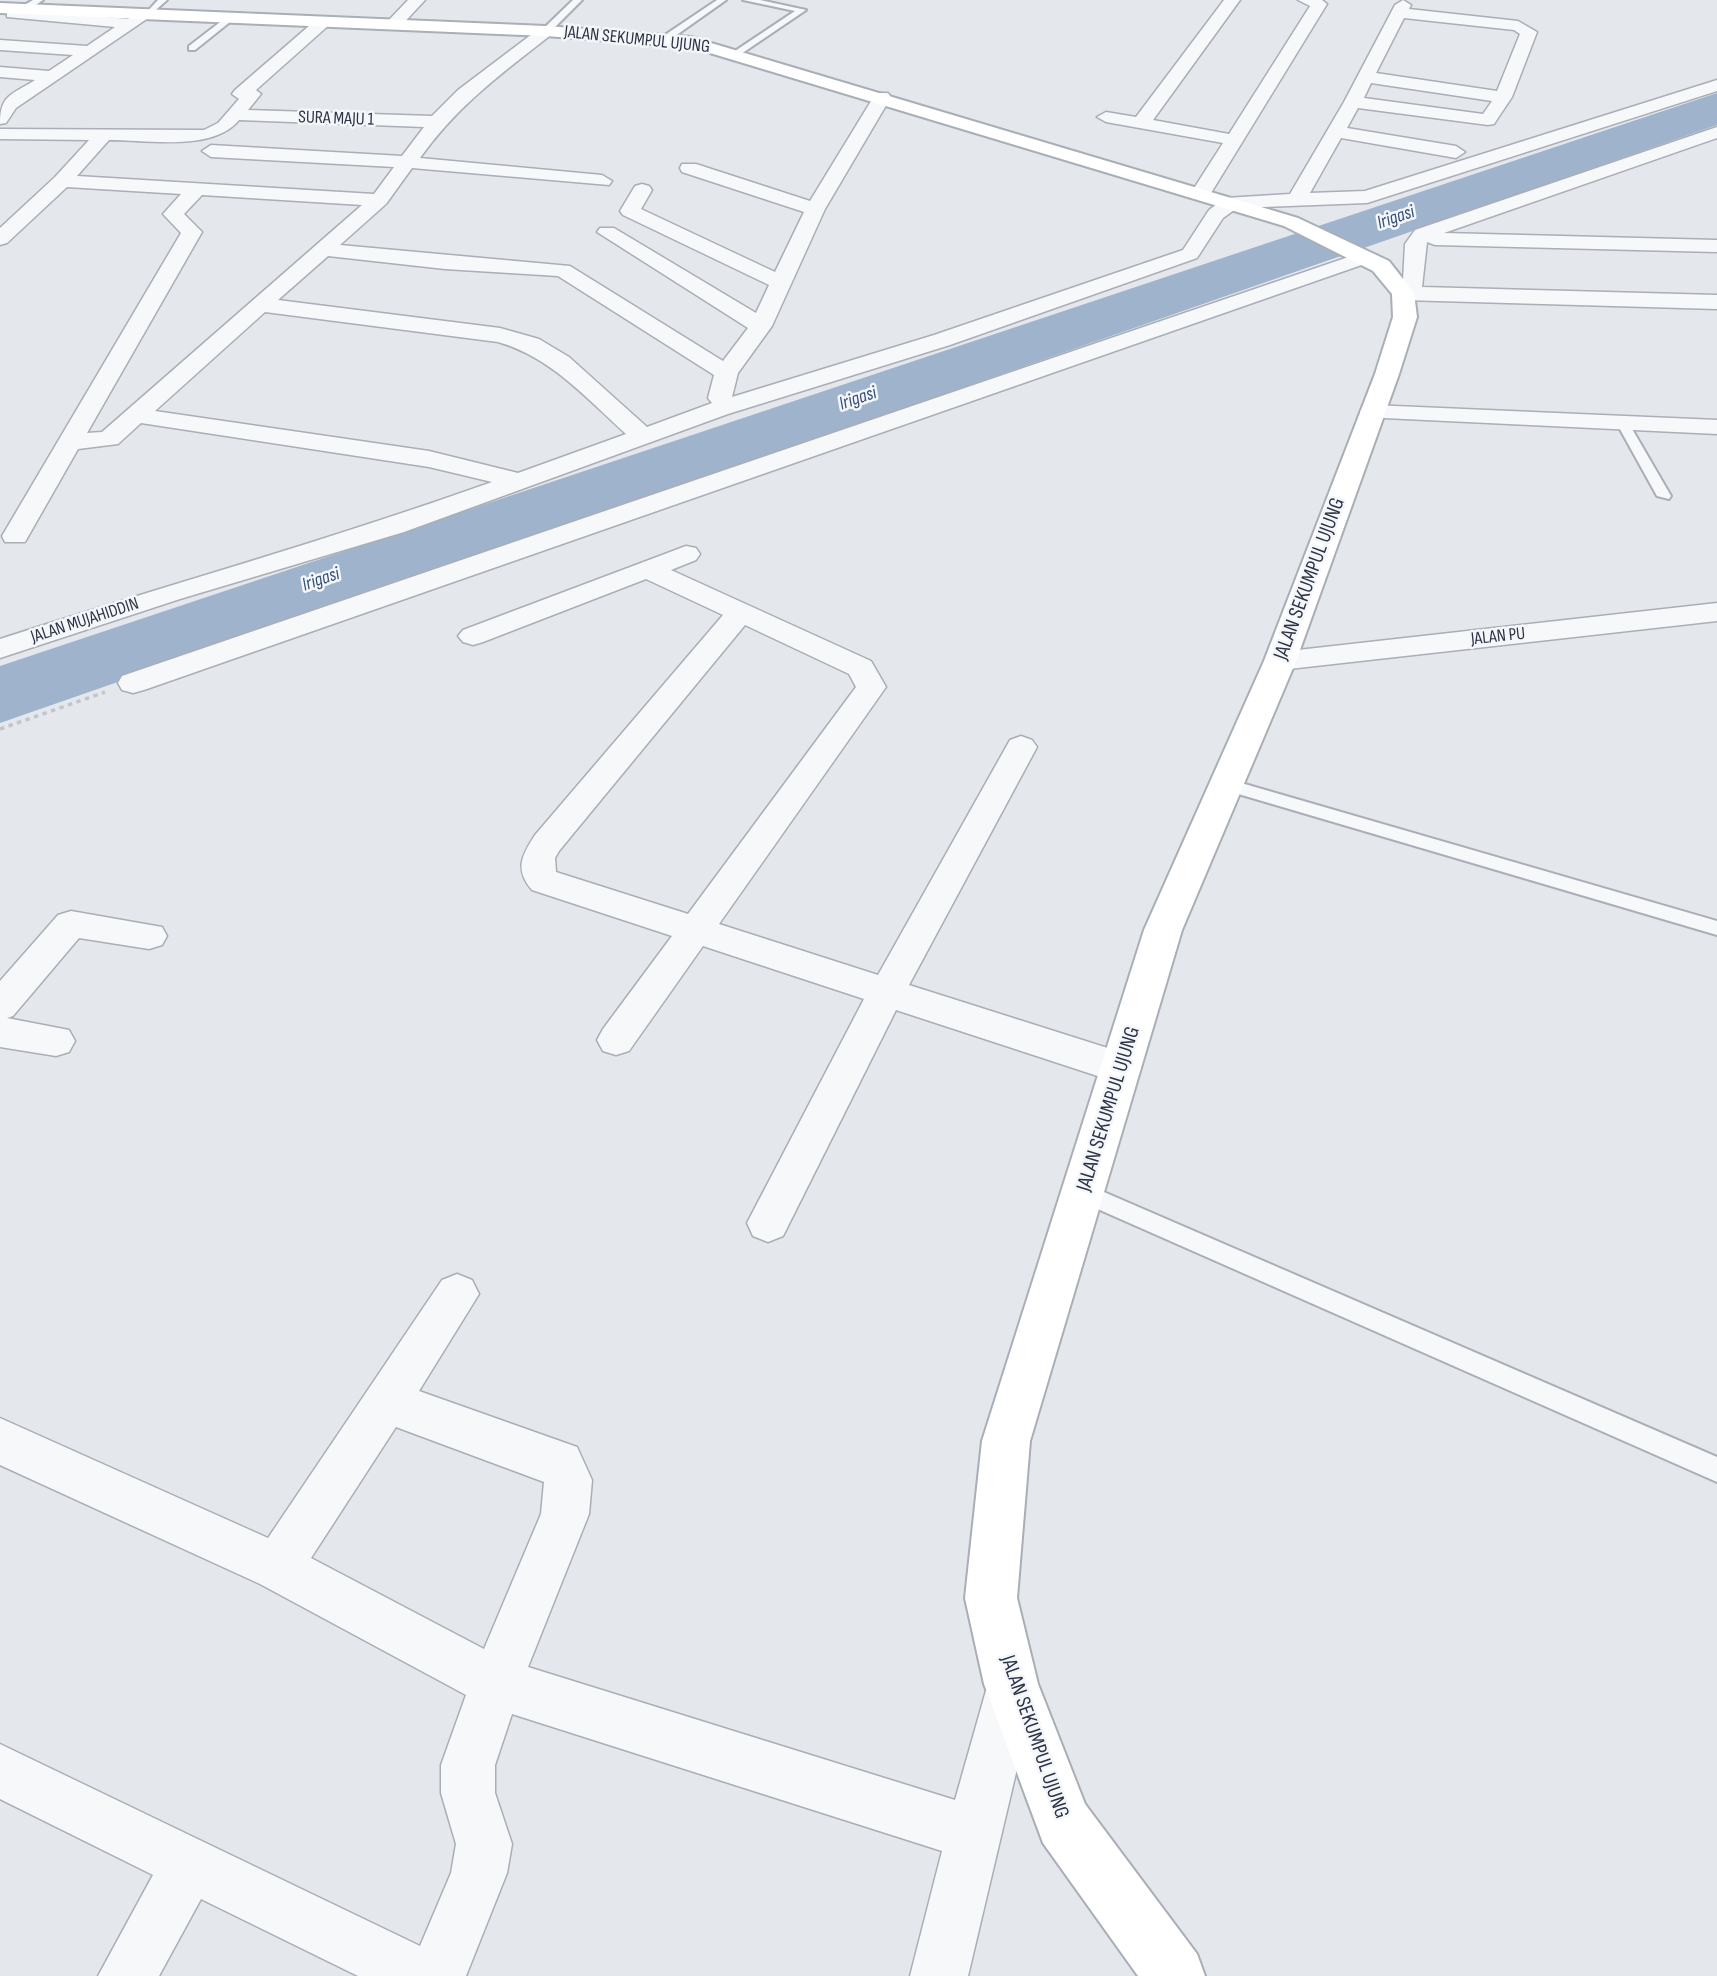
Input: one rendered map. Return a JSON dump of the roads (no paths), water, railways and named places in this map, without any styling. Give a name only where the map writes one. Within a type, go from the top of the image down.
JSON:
[{"type":"main road","name":"JALAN SEKUMPUL UJUNG","points":[[20,7],[139,19],[231,18],[546,31],[703,44],[1232,202]]},
{"type":"main road","points":[[1299,207],[1393,277],[1402,291]]},
{"type":"main road","name":"JALAN SEKUMPUL UJUNG","points":[[1175,1976],[1063,1823],[1011,1684],[991,1598],[1006,1441],[1164,930],[1224,784],[1280,662],[1405,317],[1402,291]]},
{"type":"street","points":[[393,25],[417,0]]},
{"type":"street","points":[[1142,123],[1232,0]]},
{"type":"street","points":[[1201,193],[1319,4],[1306,0]]},
{"type":"street","points":[[1401,9],[1525,28],[1529,32],[1516,48],[1505,73],[1503,97],[1488,120],[1491,136],[1487,141],[1299,207],[1335,132],[1366,77],[1385,55],[1397,32],[1401,9]]},
{"type":"street","points":[[3,109],[139,19]]},
{"type":"street","points":[[0,134],[217,133],[252,94],[241,94],[323,22]]},
{"type":"street","points":[[69,442],[109,439],[379,200],[437,122],[464,94],[546,31]]},
{"type":"street","points":[[3,47],[91,51]]},
{"type":"street","points":[[0,72],[52,76]]},
{"type":"street","points":[[1366,77],[1503,97]]},
{"type":"street","points":[[1232,202],[1299,207],[1367,197],[1717,85]]},
{"type":"street","points":[[719,410],[726,373],[761,326],[815,209],[882,97]]},
{"type":"street","points":[[1353,102],[1488,120]]},
{"type":"street","name":"SURA MAJU 1","points":[[234,115],[437,122]]},
{"type":"street","points":[[1106,117],[1234,140]]},
{"type":"street","points":[[1335,132],[1456,152]]},
{"type":"street","points":[[0,152],[20,133]]},
{"type":"street","points":[[4,231],[62,181],[105,133]]},
{"type":"street","points":[[1417,239],[1714,135]]},
{"type":"street","points":[[211,151],[406,162],[603,181]]},
{"type":"street","points":[[689,169],[815,209]]},
{"type":"street","points":[[62,181],[379,200]]},
{"type":"street","points":[[15,536],[192,232],[173,214],[197,189]]},
{"type":"street","points":[[642,190],[630,211],[779,282]]},
{"type":"street","name":"JALAN MUJAHIDDIN","points":[[0,649],[170,593],[395,526],[643,436],[942,340],[1190,254],[1202,243],[1208,222],[1217,211],[1232,202]]},
{"type":"street","points":[[607,232],[761,326]]},
{"type":"street","points":[[1417,239],[1717,246]]},
{"type":"street","points":[[1402,291],[1414,283],[1417,239]]},
{"type":"street","points":[[325,250],[458,264],[563,270],[726,373]]},
{"type":"street","points":[[133,683],[1362,255]]},
{"type":"street","points":[[1402,291],[1717,302]]},
{"type":"street","points":[[262,305],[500,335],[531,344],[561,362],[643,436]]},
{"type":"street","points":[[1372,412],[1717,427]]},
{"type":"street","points":[[135,415],[429,459],[520,481]]},
{"type":"street","points":[[473,636],[686,554]]},
{"type":"street","points":[[616,1040],[871,687],[860,668],[647,569]]},
{"type":"street","name":"JALAN PU","points":[[1280,662],[1717,612]]},
{"type":"street","points":[[740,613],[538,858],[538,874],[544,881],[1122,1068]]},
{"type":"street","points":[[768,1223],[886,993],[1021,747]]},
{"type":"street","points":[[0,1006],[71,924],[149,936]]},
{"type":"street","points":[[0,1032],[57,1041]]},
{"type":"street","points":[[277,1567],[457,1294]]},
{"type":"street","points":[[387,1402],[560,1464],[568,1480],[565,1514],[496,1683],[468,1765],[468,1793],[481,1832],[483,1856],[479,1873],[437,1976]]},
{"type":"street","points":[[0,1441],[277,1567],[496,1683],[973,1833]]},
{"type":"street","points":[[939,1976],[1011,1684]]},
{"type":"street","points":[[0,1771],[420,1976]]},
{"type":"street","points":[[127,1976],[189,1865]]},
{"type":"lane","points":[[139,19],[163,0]]},
{"type":"lane","points":[[546,31],[578,0]]},
{"type":"lane","points":[[665,39],[722,0]]},
{"type":"lane","points":[[738,53],[802,10],[747,0]]},
{"type":"lane","points":[[192,48],[231,18]]},
{"type":"lane","points":[[1622,422],[1664,496]]},
{"type":"lane","points":[[1224,784],[1717,928]]},
{"type":"lane","points":[[1083,1192],[1717,1470]]},
{"type":"water","name":"Irigasi","points":[[1717,93],[1717,125],[0,723],[0,666]]}]
